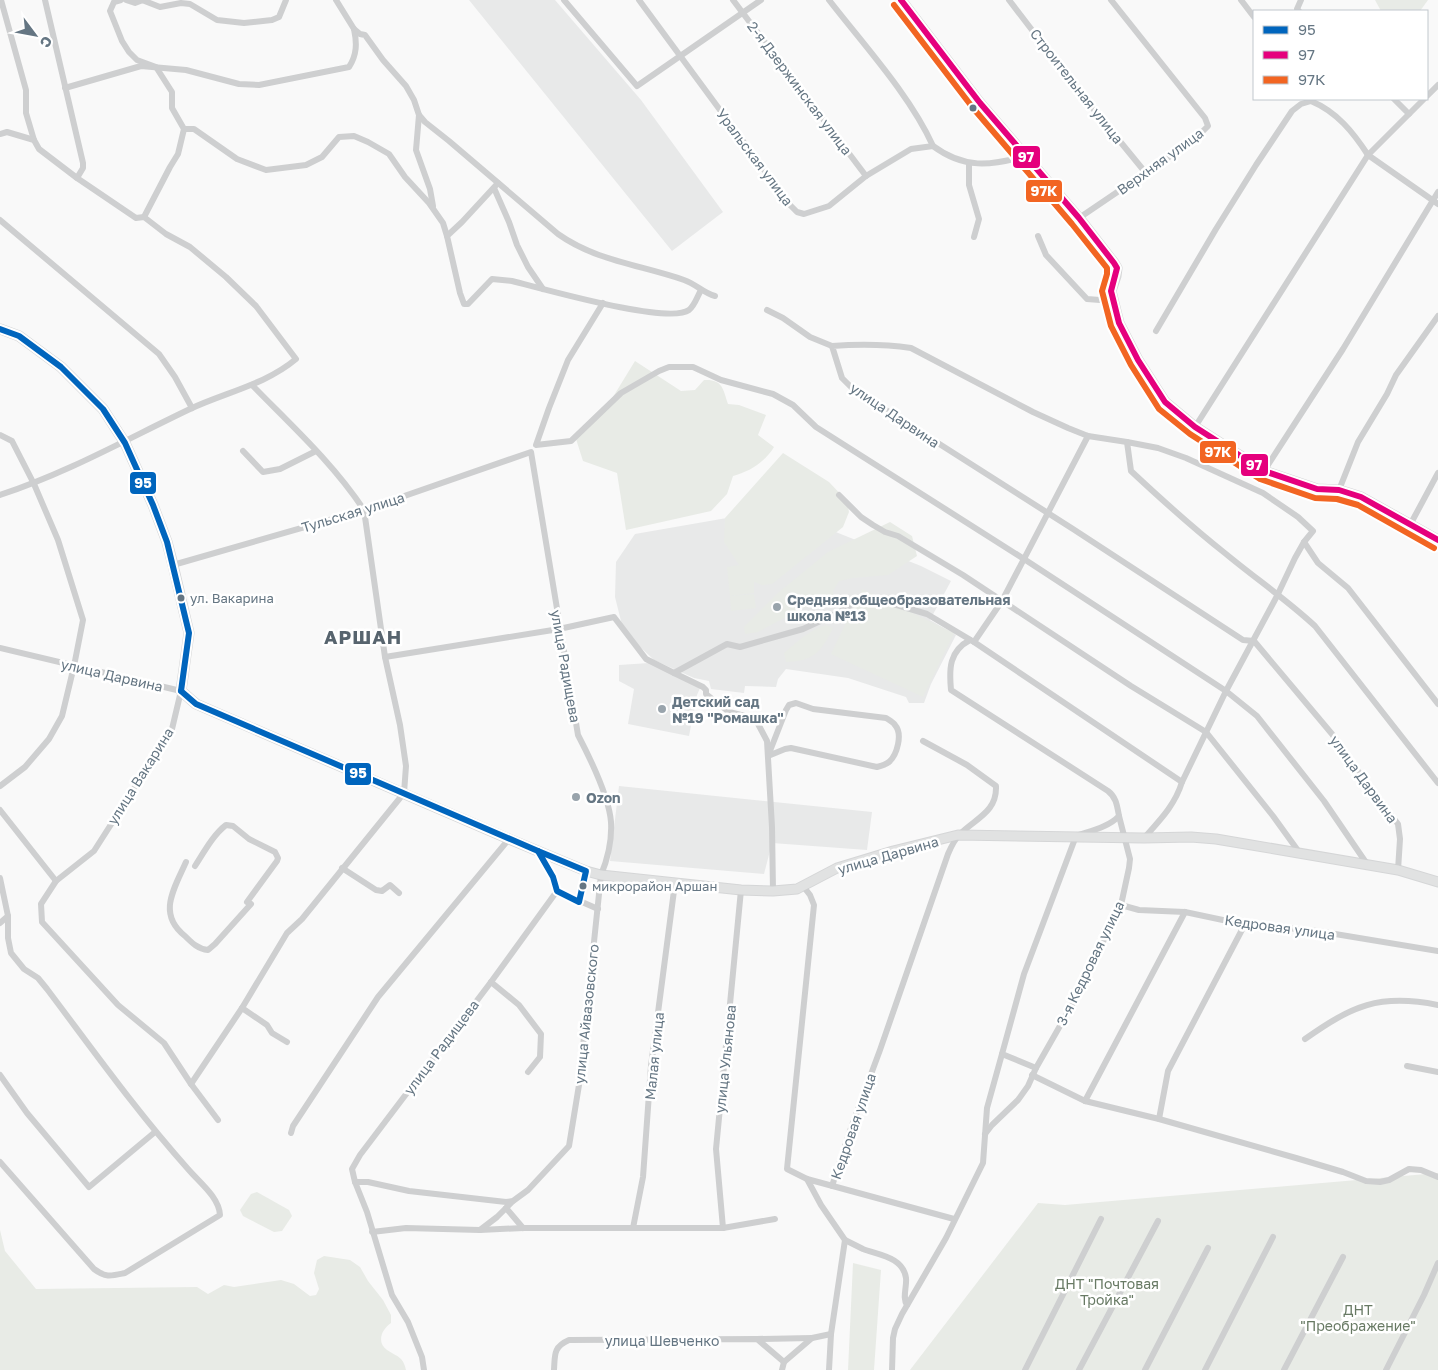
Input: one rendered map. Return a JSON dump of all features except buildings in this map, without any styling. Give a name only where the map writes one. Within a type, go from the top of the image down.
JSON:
[{"type":"street","points":[[0,495],[34,484],[125,443],[192,408],[252,385],[285,368],[296,359],[256,306],[226,277],[190,247],[166,234],[144,217],[136,218],[77,178],[39,148],[34,140],[26,113],[26,90],[1,0]]},
{"type":"street","points":[[45,0],[83,163],[83,168],[77,178]]},
{"type":"street","points":[[121,0],[114,2],[110,11],[122,41],[137,60],[156,67],[172,92],[172,108],[184,129],[178,154],[144,217]]},
{"type":"street","points":[[126,0],[135,3],[142,0],[160,7],[181,2],[190,4],[217,20],[244,23],[272,20],[279,17],[286,0]]},
{"type":"street","points":[[336,0],[354,29],[360,34],[365,35],[383,60],[406,86],[414,100],[418,115],[416,150],[430,189],[434,210]]},
{"type":"street","points":[[564,0],[637,86],[761,0]]},
{"type":"street","name":"Уральская улица","points":[[639,0],[797,212],[804,214],[828,206],[866,176],[912,149],[932,146]]},
{"type":"street","name":"2-я Дзержинская улица","points":[[733,0],[866,176]]},
{"type":"street","points":[[829,0],[902,94],[925,130],[932,146],[968,164],[1004,162],[1026,156]]},
{"type":"street","name":"Строительная улица","points":[[1009,0],[1078,90],[1145,172]]},
{"type":"street","name":"Верхняя улица","points":[[1079,218],[1194,140],[1208,126],[1205,118],[1111,0]]},
{"type":"street","points":[[1241,0],[1253,16]]},
{"type":"street","points":[[905,1],[954,70],[1079,218],[1117,268],[1111,291],[1119,323],[1138,360],[1165,402],[1195,427],[1264,471],[1317,489],[1339,490],[1361,497],[1438,540]]},
{"type":"street","points":[[65,88],[141,66],[186,70],[239,84],[259,84],[331,71],[349,67],[352,62],[357,44],[354,29]]},
{"type":"street","points":[[1428,96],[1438,85]]},
{"type":"street","points":[[1395,100],[1410,114]]},
{"type":"street","points":[[1195,427],[1368,156],[1424,100]]},
{"type":"street","points":[[1156,331],[1226,213],[1292,111],[1301,104],[1311,101],[1337,116],[1354,135],[1368,156],[1435,202]]},
{"type":"street","points":[[418,115],[449,140],[496,186],[568,241],[595,255],[687,281],[715,296]]},
{"type":"street","points":[[184,129],[194,129],[237,158],[266,170],[306,165],[322,157],[339,137],[354,136],[389,154],[405,177],[443,223],[464,304],[468,304],[492,279],[512,281],[649,313],[674,314],[688,310],[697,300],[701,290]]},
{"type":"street","points":[[0,134],[7,132],[34,140]]},
{"type":"street","points":[[968,164],[969,185],[979,219],[974,236]]},
{"type":"street","points":[[447,236],[496,186]]},
{"type":"street","points":[[496,186],[517,245],[528,267],[543,288]]},
{"type":"street","points":[[1264,471],[1435,202],[1438,192]]},
{"type":"street","points":[[0,220],[159,354],[175,377],[192,408]]},
{"type":"street","points":[[1038,236],[1046,255],[1087,300],[1113,301]]},
{"type":"street","points":[[603,303],[568,360],[536,445],[571,441],[621,393],[669,367],[692,367],[721,380],[772,394],[793,405],[816,427],[1024,558],[1226,691],[1257,716],[1324,801],[1367,864]]},
{"type":"street","points":[[767,310],[783,318],[810,337],[832,346],[860,344],[911,348],[1033,412],[1088,436],[1158,448],[1186,458],[1263,493],[1298,516],[1313,531],[1294,558],[1254,641],[1226,691],[1172,806],[1144,838]]},
{"type":"street","points":[[1339,490],[1348,470],[1350,458],[1396,375],[1437,320]]},
{"type":"street","name":"улица Вакарина","points":[[0,329],[19,336],[61,367],[103,409],[125,443],[153,505],[174,565],[189,633],[181,691],[172,729],[94,851],[56,881],[41,904],[42,922],[118,1005],[164,1043],[218,1120]]},
{"type":"street","name":"улица Дарвина","points":[[832,346],[842,378],[853,389],[1243,640],[1254,641],[1332,734],[1398,824],[1400,839],[1398,870]]},
{"type":"street","points":[[191,1084],[242,1008],[287,933],[302,919],[404,792],[406,766],[400,725],[385,657],[364,510],[351,490],[252,385]]},
{"type":"street","points":[[0,435],[12,441],[34,484],[58,540],[83,620],[62,716],[49,739],[25,766],[0,786]]},
{"type":"street","points":[[1088,436],[1002,601],[972,641],[962,643],[951,662],[949,671],[951,690],[1108,791],[1113,795],[1119,816]]},
{"type":"street","points":[[1127,442],[1130,471],[1223,552],[1315,626],[1438,783]]},
{"type":"street","points":[[244,451],[263,472],[280,469],[316,451]]},
{"type":"street","name":"Тульская улица","points":[[174,565],[364,510],[531,452]]},
{"type":"street","name":"улица Радищева","points":[[531,452],[578,735],[595,768],[611,821],[607,860],[601,875]]},
{"type":"street","points":[[1410,525],[1438,473]]},
{"type":"street","points":[[839,495],[861,517],[873,525],[885,532],[898,536],[1206,732],[1273,816],[1299,852]]},
{"type":"street","points":[[1304,542],[1318,563],[1348,588],[1438,704]]},
{"type":"street","points":[[674,673],[727,644],[740,647],[803,629],[840,612],[856,601],[880,600],[928,614],[972,641],[1182,782]]},
{"type":"street","points":[[385,657],[559,629],[614,618],[646,659],[703,687],[706,690],[706,694],[729,712],[749,717],[757,722],[767,741],[772,827],[773,891]]},
{"type":"street","name":"улица Дарвина","points":[[0,648],[181,691],[196,704],[586,872],[601,875],[741,890],[773,891],[796,889],[837,868],[893,851],[958,835],[1125,838]]},
{"type":"street","points":[[796,703],[813,709],[886,718],[895,724],[898,730],[897,747],[894,756],[889,762],[877,767],[791,748],[768,756],[786,710],[789,705],[796,703]]},
{"type":"street","points":[[923,741],[967,765],[996,786],[996,798],[987,812],[958,835]]},
{"type":"street","points":[[0,810],[56,881]]},
{"type":"street","name":"улица Дарвина","points":[[1076,836],[1106,825],[1119,816]]},
{"type":"street","name":"3-я Кедровая улица","points":[[985,1134],[1018,1100],[1028,1086],[1121,905],[1130,868],[1129,852],[1119,816]]},
{"type":"street","points":[[186,862],[174,888],[168,911],[170,920],[177,930],[200,949],[208,950],[216,944],[249,903],[278,858],[275,852],[249,839],[233,826],[226,825],[217,834],[195,866]]},
{"type":"street","name":"Кедровая улица","points":[[803,886],[810,894],[814,905],[787,1170],[806,1179],[832,1186],[948,854],[958,835]]},
{"type":"street","points":[[892,1370],[895,1329],[946,1238],[983,1164],[987,1108],[1024,974],[1076,836]]},
{"type":"street","points":[[1125,838],[1191,837],[1216,839],[1398,870],[1438,882]]},
{"type":"street","points":[[291,1133],[293,1126],[378,997],[509,839]]},
{"type":"street","points":[[537,850],[553,877],[557,891],[598,909]]},
{"type":"street","points":[[342,868],[376,890],[382,891],[390,885],[400,893]]},
{"type":"street","name":"улица Айвазовского","points":[[513,1201],[528,1190],[565,1152],[570,1141],[579,1085],[601,875]]},
{"type":"street","points":[[0,878],[8,916],[8,938],[11,953],[24,969],[38,978],[155,1132],[210,1193],[220,1210],[220,1215],[126,1273],[110,1276],[102,1275],[94,1269],[0,1162]]},
{"type":"street","name":"Малая улица","points":[[633,1228],[643,1177],[651,1066],[676,883]]},
{"type":"street","name":"улица Ульянова","points":[[723,1228],[716,1149],[741,890]]},
{"type":"street","name":"улица Радищева","points":[[355,1182],[352,1169],[360,1155],[491,982],[557,891]]},
{"type":"street","name":"Кедровая улица","points":[[1121,905],[1139,910],[1185,912],[1245,924],[1317,931],[1438,951]]},
{"type":"street","points":[[1085,1101],[1185,912]]},
{"type":"street","points":[[0,923],[8,916]]},
{"type":"street","points":[[1158,1119],[1168,1071],[1245,924]]},
{"type":"street","points":[[491,982],[518,1005],[541,1034],[540,1057],[528,1072]]},
{"type":"street","points":[[1305,1039],[1349,1011],[1369,1004],[1390,1000],[1410,1000],[1438,1005]]},
{"type":"street","points":[[242,1008],[287,1042]]},
{"type":"street","points":[[1002,1054],[1036,1068]]},
{"type":"street","points":[[1407,1066],[1438,1072]]},
{"type":"street","points":[[0,1075],[27,1113],[89,1187],[155,1132]]},
{"type":"street","points":[[1032,1075],[1085,1101],[1158,1119],[1296,1158],[1366,1181],[1380,1182],[1388,1180],[1409,1169],[1421,1170],[1438,1177]]},
{"type":"street","points":[[806,1179],[845,1240],[890,1258],[899,1264],[905,1274],[906,1288],[904,1301],[907,1306]]},
{"type":"street","points":[[424,1370],[422,1357],[408,1322],[392,1295],[367,1212],[355,1182],[368,1182],[409,1191],[499,1202],[513,1201]]},
{"type":"street","points":[[832,1186],[954,1220]]},
{"type":"street","points":[[480,1230],[513,1201]]},
{"type":"street","points":[[506,1208],[523,1228]]},
{"type":"street","points":[[372,1232],[406,1228],[480,1230],[523,1228],[723,1228],[776,1219]]},
{"type":"street","points":[[1025,1370],[1101,1219]]},
{"type":"street","points":[[1079,1370],[1158,1221]]},
{"type":"street","points":[[1205,1370],[1273,1237]]},
{"type":"street","points":[[829,1370],[845,1240]]},
{"type":"street","points":[[1145,1370],[1208,1248]]},
{"type":"street","points":[[1284,1370],[1343,1257]]},
{"type":"street","points":[[1386,1370],[1438,1263]]},
{"type":"street","name":"улица Шевченко","points":[[554,1370],[556,1350],[562,1343],[569,1340],[812,1338],[832,1334]]},
{"type":"street","points":[[782,1370],[784,1362],[812,1338]]},
{"type":"street","points":[[757,1339],[784,1362]]},
{"type":"shaded area","points":[[469,0],[555,0],[641,100],[723,212],[672,251]]},
{"type":"shaded area","name":"Средняя общеобразовательная школа №13","points":[[778,509],[921,566],[951,581],[930,620],[956,635],[931,684],[924,703],[909,703],[906,697],[848,678],[786,669],[778,679],[776,687],[745,686],[744,693],[711,689],[709,681],[694,678],[654,660],[636,643],[622,625],[615,597],[616,562],[635,534]]},
{"type":"shaded area","name":"Детский сад №19 \"Ромашка\"","points":[[649,663],[700,688],[689,736],[628,724],[634,689],[619,681],[619,665]]},
{"type":"shaded area","points":[[619,786],[872,812],[867,850],[772,843],[764,874],[610,861]]},
{"type":"green space","points":[[1375,0],[1428,0],[1421,10],[1380,10]]},
{"type":"green space","points":[[635,361],[681,391],[695,390],[704,380],[715,381],[723,389],[728,404],[739,405],[766,415],[758,435],[774,447],[756,466],[733,476],[727,494],[711,511],[626,530],[617,473],[583,461],[576,439],[605,410]]},
{"type":"green space","points":[[783,453],[829,482],[847,501],[849,512],[843,527],[772,584],[762,585],[754,582],[754,593],[730,596],[727,567],[739,565],[724,542],[725,518]]},
{"type":"green space","points":[[890,522],[912,536],[917,556],[888,575],[839,581],[833,591],[834,602],[803,608],[758,632],[745,634],[744,627],[779,592],[828,552]]},
{"type":"green space","points":[[862,589],[954,633],[923,697],[831,654]]},
{"type":"green space","points":[[754,594],[756,608],[731,611],[730,596]]},
{"type":"green space","points":[[826,625],[833,628],[825,643],[816,654],[803,660],[786,662],[784,653],[809,633]]},
{"type":"green space","points":[[1438,1173],[1438,1370],[910,1370],[1038,1203],[1065,1205]]},
{"type":"green space","points":[[257,1192],[289,1210],[292,1216],[282,1231],[274,1232],[243,1216],[240,1210],[251,1194]]},
{"type":"green space","points":[[0,1230],[5,1251],[36,1289],[197,1287],[208,1294],[224,1285],[234,1287],[281,1280],[294,1284],[310,1296],[316,1295],[319,1289],[314,1273],[317,1260],[324,1256],[350,1260],[360,1267],[391,1315],[391,1323],[383,1332],[381,1340],[387,1350],[401,1359],[406,1370],[0,1370]]},
{"type":"green space","points":[[853,1263],[881,1270],[874,1370],[848,1370]]},
{"type":"transit line","name":"97","points":[[901,0],[980,103],[1079,218],[1114,263],[1117,268],[1111,291],[1119,323],[1138,360],[1165,402],[1195,427],[1264,471],[1317,489],[1339,490],[1361,497],[1438,540]]},
{"type":"transit line","name":"97К","points":[[894,5],[973,108],[1107,268],[1102,291],[1111,326],[1131,365],[1159,409],[1190,434],[1260,479],[1315,498],[1337,499],[1358,505],[1434,548]]},
{"type":"transit line","name":"95","points":[[0,329],[19,336],[61,367],[103,409],[125,443],[153,505],[167,542],[189,633],[181,691]]},
{"type":"transit line","name":"95","points":[[181,691],[196,704],[538,851]]},
{"type":"transit line","name":"95","points":[[538,851],[586,871],[579,902],[557,891],[553,877],[538,851]]},
{"type":"place","name":"ул. Вакарина","points":[[181,598]]},
{"type":"place","name":"Средняя общеобразовательная школа №13","points":[[777,607]]},
{"type":"place","name":"Детский сад №19 \"Ромашка\"","points":[[662,709]]},
{"type":"place","name":"Ozon","points":[[576,797]]},
{"type":"place","name":"микрорайон Аршан","points":[[583,886]]},
{"type":"district","name":"АРШАН","points":[[363,636]]},
{"type":"park label","name":"ДНТ \"Почтовая Тройка\"","points":[[1107,1292]]},
{"type":"park label","name":"ДНТ \"Преображение\"","points":[[1358,1318]]}]
